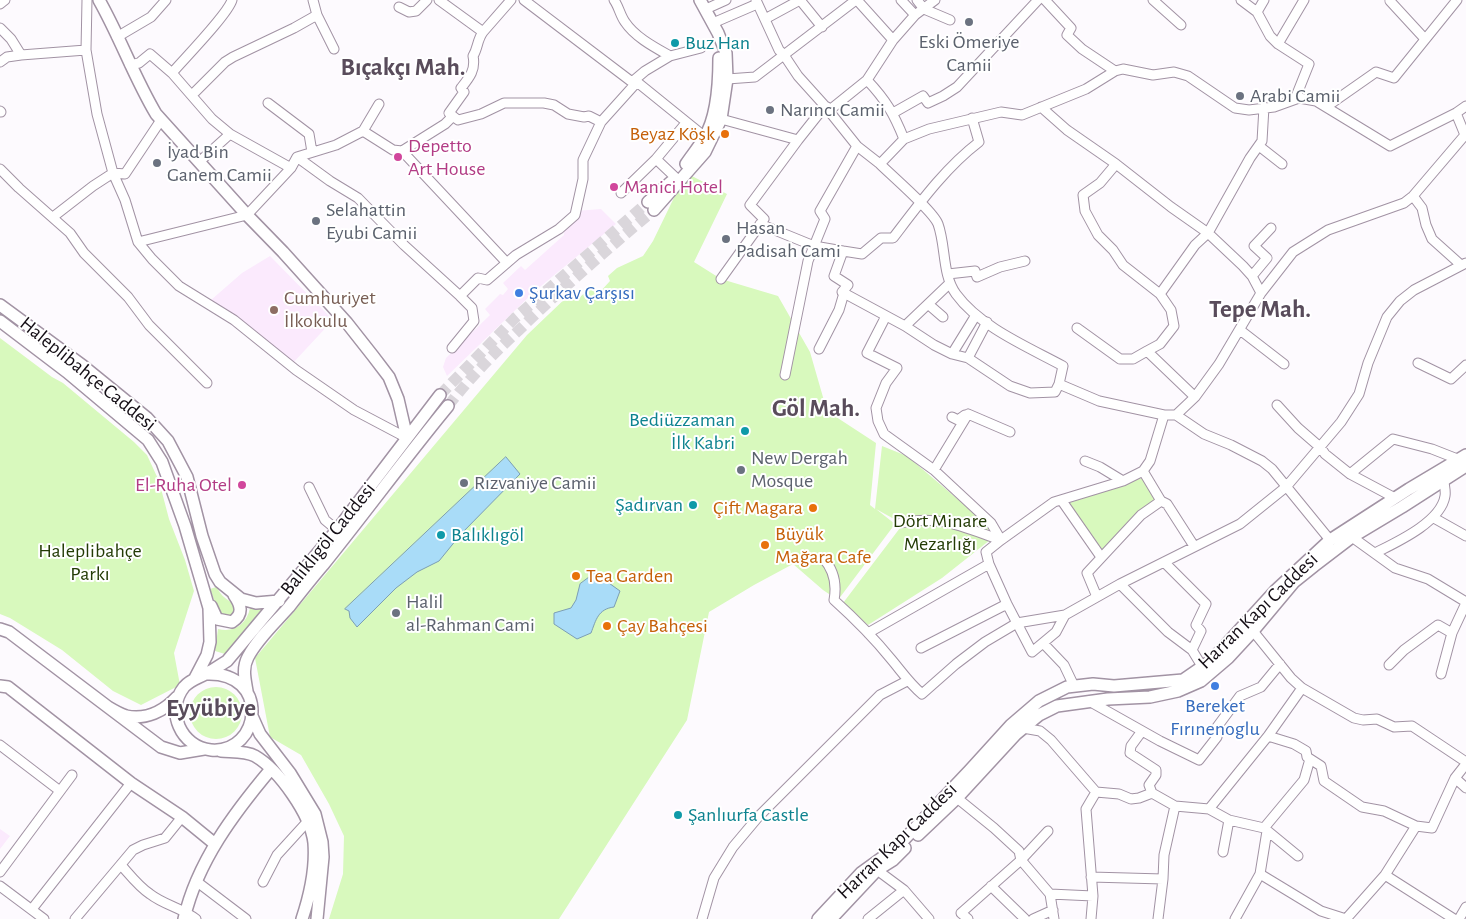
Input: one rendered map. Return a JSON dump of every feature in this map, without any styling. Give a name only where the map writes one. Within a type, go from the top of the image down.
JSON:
[{"type":"main road","points":[[99,0],[143,93],[156,114],[247,216],[283,252],[347,323],[389,377],[398,399],[407,438]]},
{"type":"main road","points":[[692,0],[698,6],[719,54],[719,78],[713,114],[706,137],[676,178],[651,206],[705,152],[721,119],[727,79],[726,53],[703,4]]},
{"type":"main road","name":"Haleplibahçe Caddesi","points":[[0,305],[83,366],[147,418],[168,441],[187,477],[202,536],[215,574],[225,587],[241,599],[256,603],[279,601]]},
{"type":"main road","name":"Haleplibahçe Caddesi","points":[[0,321],[67,372],[148,440],[162,462],[172,487],[209,608],[210,642],[206,660],[195,678]]},
{"type":"main road","name":"Balıklıgöl Caddesi","points":[[206,674],[227,661],[279,601],[337,530],[440,396]]},
{"type":"main road","name":"Balıklıgöl Caddesi","points":[[248,693],[244,676],[245,667],[248,658],[265,633],[345,538],[448,406]]},
{"type":"main road","name":"Harran Kapı Caddesi","points":[[831,919],[877,870],[893,860],[957,798],[1023,728],[1039,715],[1057,706],[1089,701],[1150,697],[1178,691],[1201,681],[1228,658],[1294,582],[1352,537],[1444,481],[1464,460]]},
{"type":"main road","name":"Harran Kapı Caddesi","points":[[818,919],[861,873],[896,847],[1027,709],[1067,687],[1094,684],[1114,686],[1183,680],[1203,668],[1228,644],[1275,591],[1330,540],[1395,498],[1464,460]]},
{"type":"main road","points":[[205,593],[218,619],[232,622],[240,614],[241,608],[240,603],[232,592]]},
{"type":"main road","points":[[0,629],[9,632],[161,747],[180,752],[204,749],[254,756],[271,769],[286,785],[308,821],[314,842],[314,867],[310,895],[302,919]]},
{"type":"main road","points":[[204,749],[192,743],[182,734],[176,722],[175,709],[179,696],[185,686],[195,678],[206,674],[218,673],[230,676],[240,683],[248,693],[252,704],[252,716],[248,729],[240,740],[229,747],[217,750]]},
{"type":"main road","points":[[0,686],[8,687],[131,783],[182,817],[215,844]]},
{"type":"main road","points":[[108,708],[126,716],[144,716],[159,712],[169,706],[179,696]]},
{"type":"main road","points":[[252,716],[260,734],[290,772],[315,814],[322,842],[323,857],[317,919]]},
{"type":"main road","points":[[185,915],[196,881],[215,844],[250,794],[271,769]]},
{"type":"street","points":[[0,4],[5,0]]},
{"type":"street","points":[[87,0],[86,50],[97,114],[113,174],[125,200],[138,242],[179,286],[234,320],[296,370],[354,410],[407,438]]},
{"type":"street","points":[[117,37],[151,17],[166,0]]},
{"type":"street","points":[[172,73],[219,19],[232,0]]},
{"type":"street","points":[[313,0],[317,15],[334,49]]},
{"type":"street","points":[[399,7],[410,12],[416,11],[427,0]]},
{"type":"street","points":[[510,0],[477,40],[477,49],[473,56],[474,64],[471,75],[460,88],[464,92],[449,113],[458,120],[504,103],[544,102],[554,105],[568,114],[589,116],[601,122]]},
{"type":"street","points":[[524,0],[706,137]]},
{"type":"street","points":[[614,0],[624,21],[633,31],[653,47],[670,56]]},
{"type":"street","points":[[703,4],[726,0]]},
{"type":"street","points":[[765,19],[800,0],[822,27]]},
{"type":"street","points":[[727,79],[755,77],[856,0],[893,40]]},
{"type":"street","points":[[901,0],[915,16]]},
{"type":"street","points":[[917,0],[924,9],[950,20]]},
{"type":"street","points":[[824,106],[831,109],[867,80],[893,40],[915,16],[935,0]]},
{"type":"street","points":[[893,113],[923,96],[928,103],[957,87],[1038,0]]},
{"type":"street","points":[[1045,0],[1071,28],[1067,35],[1082,49],[1115,71]]},
{"type":"street","points":[[1153,0],[1180,25]]},
{"type":"street","points":[[1241,0],[1257,12],[1270,36],[1278,44],[1309,64],[1295,99]]},
{"type":"street","points":[[1257,12],[1264,0]]},
{"type":"street","points":[[1278,44],[1304,0]]},
{"type":"street","points":[[1391,0],[1390,2],[1425,39]]},
{"type":"street","points":[[1326,107],[1376,72],[1394,78],[1456,0]]},
{"type":"street","points":[[444,1],[483,32]]},
{"type":"street","points":[[713,23],[746,4],[757,2],[779,50],[798,76],[857,146],[880,164],[938,223],[949,278],[956,294],[976,315],[1063,366],[1059,384],[1055,392],[1024,392],[999,380],[968,358],[952,354],[934,345],[905,326],[844,293]]},
{"type":"street","points":[[192,95],[221,66],[233,57],[317,15]]},
{"type":"street","points":[[0,28],[11,39],[22,55]]},
{"type":"street","points":[[460,296],[478,278],[486,280],[525,249],[559,229],[575,214],[583,179],[583,160],[601,122],[645,71],[670,56],[701,48]]},
{"type":"street","points":[[0,62],[7,57],[86,50]]},
{"type":"street","points":[[130,65],[138,63],[150,54],[172,73],[212,119],[230,134],[291,168]]},
{"type":"street","points":[[880,164],[904,140],[929,129],[1001,112],[1022,115],[1086,89],[1115,71],[1123,69],[1153,75],[1174,72],[1188,76],[1234,108],[1249,110],[1281,105],[1299,98],[1316,101],[1390,146],[1456,113],[1466,106]]},
{"type":"street","points":[[867,80],[882,96],[893,113],[904,140]]},
{"type":"street","points":[[268,103],[309,134],[312,152]]},
{"type":"street","points":[[138,242],[247,216],[291,168],[297,157],[336,145],[363,131],[379,104]]},
{"type":"street","points":[[721,279],[764,219],[750,205],[824,106]]},
{"type":"street","points":[[1041,106],[1075,135],[1208,234],[1255,274],[1271,281]]},
{"type":"street","points":[[1160,294],[1195,245],[1208,234],[1250,158],[1262,141],[1264,107]]},
{"type":"street","points":[[1176,415],[1195,397],[1219,364],[1261,293],[1293,252],[1328,230],[1404,203],[1413,196],[1465,135],[1456,113]]},
{"type":"street","points":[[363,131],[393,150],[402,151],[445,124],[453,116]]},
{"type":"street","points":[[760,224],[814,246],[862,254],[881,238],[893,238],[920,203],[960,157],[979,142],[972,118]]},
{"type":"street","points":[[721,119],[798,140]]},
{"type":"street","points":[[53,217],[93,186],[113,174],[124,174],[161,120]]},
{"type":"street","points":[[621,193],[656,159],[686,123]]},
{"type":"street","points":[[199,162],[230,134]]},
{"type":"street","points":[[785,375],[808,261],[825,219],[820,211],[857,146]]},
{"type":"street","points":[[1259,146],[1282,164]]},
{"type":"street","points":[[402,151],[507,263]]},
{"type":"street","points":[[297,157],[330,181],[358,198],[472,308],[474,321],[452,348]]},
{"type":"street","points":[[656,159],[676,178]]},
{"type":"street","points":[[1077,328],[1120,359],[1133,359],[1160,344],[1174,326],[1171,310],[1160,294],[1118,260],[1112,250],[1098,235],[1085,211],[1083,195],[1100,182],[1116,164]]},
{"type":"street","points":[[0,169],[70,233],[84,253],[128,297],[149,325],[207,383]]},
{"type":"street","points":[[823,558],[830,566],[836,587],[834,600],[868,633],[907,681],[922,694],[985,642],[1017,623],[1065,615],[1120,584],[1240,524],[1286,487],[1342,422],[1359,394],[1368,363],[1387,317],[1400,301],[1414,290],[1464,264],[1432,239],[1422,208],[1413,196]]},
{"type":"street","points":[[1255,274],[1267,258],[1254,246],[1271,228]]},
{"type":"street","points":[[819,348],[839,310],[844,293],[842,292],[848,285],[834,276],[843,251]]},
{"type":"street","points":[[905,326],[928,304],[949,278],[975,271],[977,277],[1000,267],[1025,261]]},
{"type":"street","points":[[1255,274],[1261,293]]},
{"type":"street","points":[[928,304],[943,317]]},
{"type":"street","points":[[952,354],[976,315]]},
{"type":"street","points":[[886,316],[867,353],[896,368],[886,383],[876,408],[878,421],[887,437],[934,470],[991,523],[1001,540]]},
{"type":"street","points":[[968,358],[987,322]]},
{"type":"street","points":[[1240,330],[1284,364]]},
{"type":"street","points":[[1147,351],[1195,397]]},
{"type":"street","points":[[1418,363],[1451,379],[1466,365]]},
{"type":"street","points":[[1059,384],[1099,401],[1164,415],[1176,415],[1204,434],[1231,444],[1262,461],[1272,469],[1330,540]]},
{"type":"street","points":[[1277,405],[1325,454],[1350,474],[1395,498]]},
{"type":"street","points":[[934,470],[968,414]]},
{"type":"street","points":[[952,417],[958,420],[968,414]]},
{"type":"street","points":[[968,414],[1010,432]]},
{"type":"street","points":[[1065,615],[1056,632],[1032,652],[1007,604],[989,564],[986,552],[1054,502],[1122,482],[1143,471],[1150,461],[1164,415]]},
{"type":"street","points":[[1350,474],[1393,439],[1464,460]]},
{"type":"street","points":[[1085,461],[1100,467],[1122,482]]},
{"type":"street","points":[[1143,471],[1161,501],[1167,504],[1194,546]]},
{"type":"street","points":[[1376,553],[1405,538],[1434,518],[1445,497],[1444,481]]},
{"type":"street","points":[[309,487],[325,520],[337,530]]},
{"type":"street","points":[[1062,501],[1101,557]]},
{"type":"street","points":[[1098,597],[1087,573],[1141,515],[1161,501]]},
{"type":"street","points":[[1434,518],[1466,536]]},
{"type":"street","points":[[901,523],[916,520],[946,521],[1001,540]]},
{"type":"street","points":[[1352,537],[1395,568],[1428,579],[1466,602],[1452,633],[1441,674]]},
{"type":"street","points":[[1164,562],[1206,604],[1196,625],[1201,631],[1192,650]]},
{"type":"street","points":[[868,633],[989,564]]},
{"type":"street","points":[[1120,584],[1168,632],[1192,650],[1203,668]]},
{"type":"street","points":[[921,648],[1007,604]]},
{"type":"street","points":[[1389,665],[1404,650],[1438,625],[1452,633]]},
{"type":"street","points":[[1253,631],[1302,688],[1354,718],[1363,720],[1377,719],[1394,727],[1412,726],[1466,763],[1455,778],[1432,828],[1416,826],[1384,811],[1362,807],[1324,781],[1322,766],[1310,759],[1306,751],[1294,744],[1268,736]]},
{"type":"street","points":[[1043,643],[1064,664],[1074,686]]},
{"type":"street","points":[[1089,701],[1199,760],[1217,737],[1214,731],[1240,696],[1260,687],[1280,664]]},
{"type":"street","points":[[702,919],[714,878],[733,847],[759,816],[880,695],[907,681]]},
{"type":"street","points":[[1209,810],[1268,736],[1302,688]]},
{"type":"street","points":[[1023,728],[1040,731],[1051,740],[1096,792],[1119,794],[1131,799],[1152,793]]},
{"type":"street","points":[[1142,731],[1131,746],[1130,753],[1156,770],[1156,775],[1149,785],[1152,793],[1175,806],[1209,810],[1229,820],[1265,830],[1298,856]]},
{"type":"street","points":[[0,745],[60,791]]},
{"type":"street","points":[[1235,919],[1260,874],[1265,830],[1304,780],[1310,759]]},
{"type":"street","points":[[0,872],[72,775]]},
{"type":"street","points":[[1455,778],[1466,788]]},
{"type":"street","points":[[32,909],[131,783]]},
{"type":"street","points":[[1092,919],[1093,896],[1086,809],[1096,792]]},
{"type":"street","points":[[957,798],[1019,851],[1021,860],[1050,894],[1053,914],[1033,919]]},
{"type":"street","points":[[1158,919],[1164,879],[1164,855],[1175,806]]},
{"type":"street","points":[[75,919],[134,850],[165,838],[182,817]]},
{"type":"street","points":[[1223,852],[1229,820]]},
{"type":"street","points":[[263,882],[277,855],[308,821]]},
{"type":"street","points":[[1260,874],[1321,911],[1346,919],[1385,875],[1416,826]]},
{"type":"street","points":[[968,919],[961,913],[1021,860],[1048,831]]},
{"type":"street","points":[[121,865],[149,894],[185,915],[196,919]]},
{"type":"street","points":[[877,870],[904,890],[929,919]]},
{"type":"street","points":[[1385,875],[1454,919]]},
{"type":"street","points":[[1091,877],[1164,879]]},
{"type":"street","points":[[196,881],[246,919]]},
{"type":"street","points":[[0,886],[44,919]]},
{"type":"street","points":[[991,886],[1025,919]]},
{"type":"street","points":[[871,918],[904,890]]},
{"type":"street","points":[[1050,894],[1093,896]]},
{"type":"street","points":[[1459,919],[1466,908]]},
{"type":"shaded area","name":"Şurkav Çarşısı","points":[[601,209],[616,224],[535,291],[447,376],[443,367],[446,358],[490,315],[485,309],[508,289],[503,283],[521,266],[525,270],[564,235],[565,221],[576,211]]},
{"type":"shaded area","name":"Cumhuriyet İlkokulu","points":[[270,256],[333,320],[292,364],[211,300],[242,273]]},
{"type":"shaded area","points":[[0,829],[10,836],[0,849]]},
{"type":"green space","name":"Dört Minare Mezarlığı","points":[[686,173],[727,194],[694,262],[721,279],[778,296],[810,352],[827,411],[876,443],[870,505],[875,509],[882,446],[907,456],[988,525],[990,540],[942,578],[868,625],[843,603],[903,524],[876,509],[895,524],[838,600],[823,590],[793,564],[709,612],[687,720],[559,919],[329,919],[343,874],[344,836],[329,804],[301,755],[270,737],[255,658],[527,335],[571,293],[580,297],[590,288],[598,294],[610,281],[608,276],[617,268],[643,256],[653,241]]},
{"type":"green space","name":"Haleplibahçe Parkı","points":[[0,338],[52,377],[63,383],[134,442],[147,455],[159,481],[169,519],[185,560],[194,591],[174,653],[180,685],[141,705],[113,691],[62,650],[10,618],[0,614]]},
{"type":"green space","points":[[1142,478],[1155,499],[1101,554],[1066,504]]},
{"type":"green space","points":[[216,587],[235,607],[236,610],[232,616],[223,616],[219,613],[210,589]]},
{"type":"green space","points":[[250,608],[264,608],[225,654],[215,651],[218,629],[229,630],[239,626],[246,619]]},
{"type":"green space","points":[[211,687],[221,687],[235,694],[242,708],[242,718],[235,732],[221,739],[211,739],[201,735],[194,728],[190,718],[190,708],[194,698],[201,691]]},
{"type":"water","name":"Balıklıgöl","points":[[506,457],[520,474],[461,534],[439,561],[417,572],[396,588],[357,627],[350,618],[349,611],[345,609]]},
{"type":"water","points":[[595,573],[620,591],[614,607],[601,613],[591,633],[577,639],[554,624],[554,613],[571,608],[576,600],[580,584]]},
{"type":"tunnel","points":[[440,395],[515,318],[648,202]]},
{"type":"tunnel","points":[[448,406],[490,358],[602,254],[654,210]]},
{"type":"place","name":"Eski Ömeriye Camii","points":[[969,22]]},
{"type":"place","name":"Buz Han","points":[[675,43]]},
{"type":"place","name":"Arabi Camii","points":[[1240,96]]},
{"type":"place","name":"Narıncı Camii","points":[[770,110]]},
{"type":"place","name":"Beyaz Köşk","points":[[725,134]]},
{"type":"place","name":"Depetto Art House","points":[[398,157]]},
{"type":"place","name":"İyad Bin Ganem Camii","points":[[157,163]]},
{"type":"place","name":"Manici Hotel","points":[[614,187]]},
{"type":"place","name":"Selahattin Eyubi Camii","points":[[316,221]]},
{"type":"place","name":"Hasan Padisah Cami","points":[[726,239]]},
{"type":"place","name":"Şurkav Çarşısı","points":[[519,293]]},
{"type":"place","name":"Cumhuriyet İlkokulu","points":[[274,310]]},
{"type":"place","name":"Bediüzzaman İlk Kabri","points":[[745,431]]},
{"type":"place","name":"New Dergah Mosque","points":[[741,470]]},
{"type":"place","name":"Rızvaniye Camii","points":[[464,483]]},
{"type":"place","name":"El-Ruha Otel","points":[[242,485]]},
{"type":"place","name":"Şadırvan","points":[[693,505]]},
{"type":"place","name":"Çift Magara","points":[[813,508]]},
{"type":"place","name":"Balıklıgöl","points":[[441,535]]},
{"type":"place","name":"Büyük Mağara Cafe","points":[[765,545]]},
{"type":"place","name":"Tea Garden","points":[[576,576]]},
{"type":"place","name":"Halil al-Rahman Cami","points":[[396,613]]},
{"type":"place","name":"Çay Bahçesi","points":[[607,626]]},
{"type":"place","name":"Bereket Fırınenoglu","points":[[1215,686]]},
{"type":"place","name":"Şanlıurfa Castle","points":[[678,815]]},
{"type":"district","name":"Bıçakçı Mah.","points":[[403,67]]},
{"type":"district","name":"Tepe Mah.","points":[[1260,309]]},
{"type":"district","name":"Göl Mah.","points":[[816,408]]},
{"type":"district","name":"Eyyübiye","points":[[211,708]]}]
